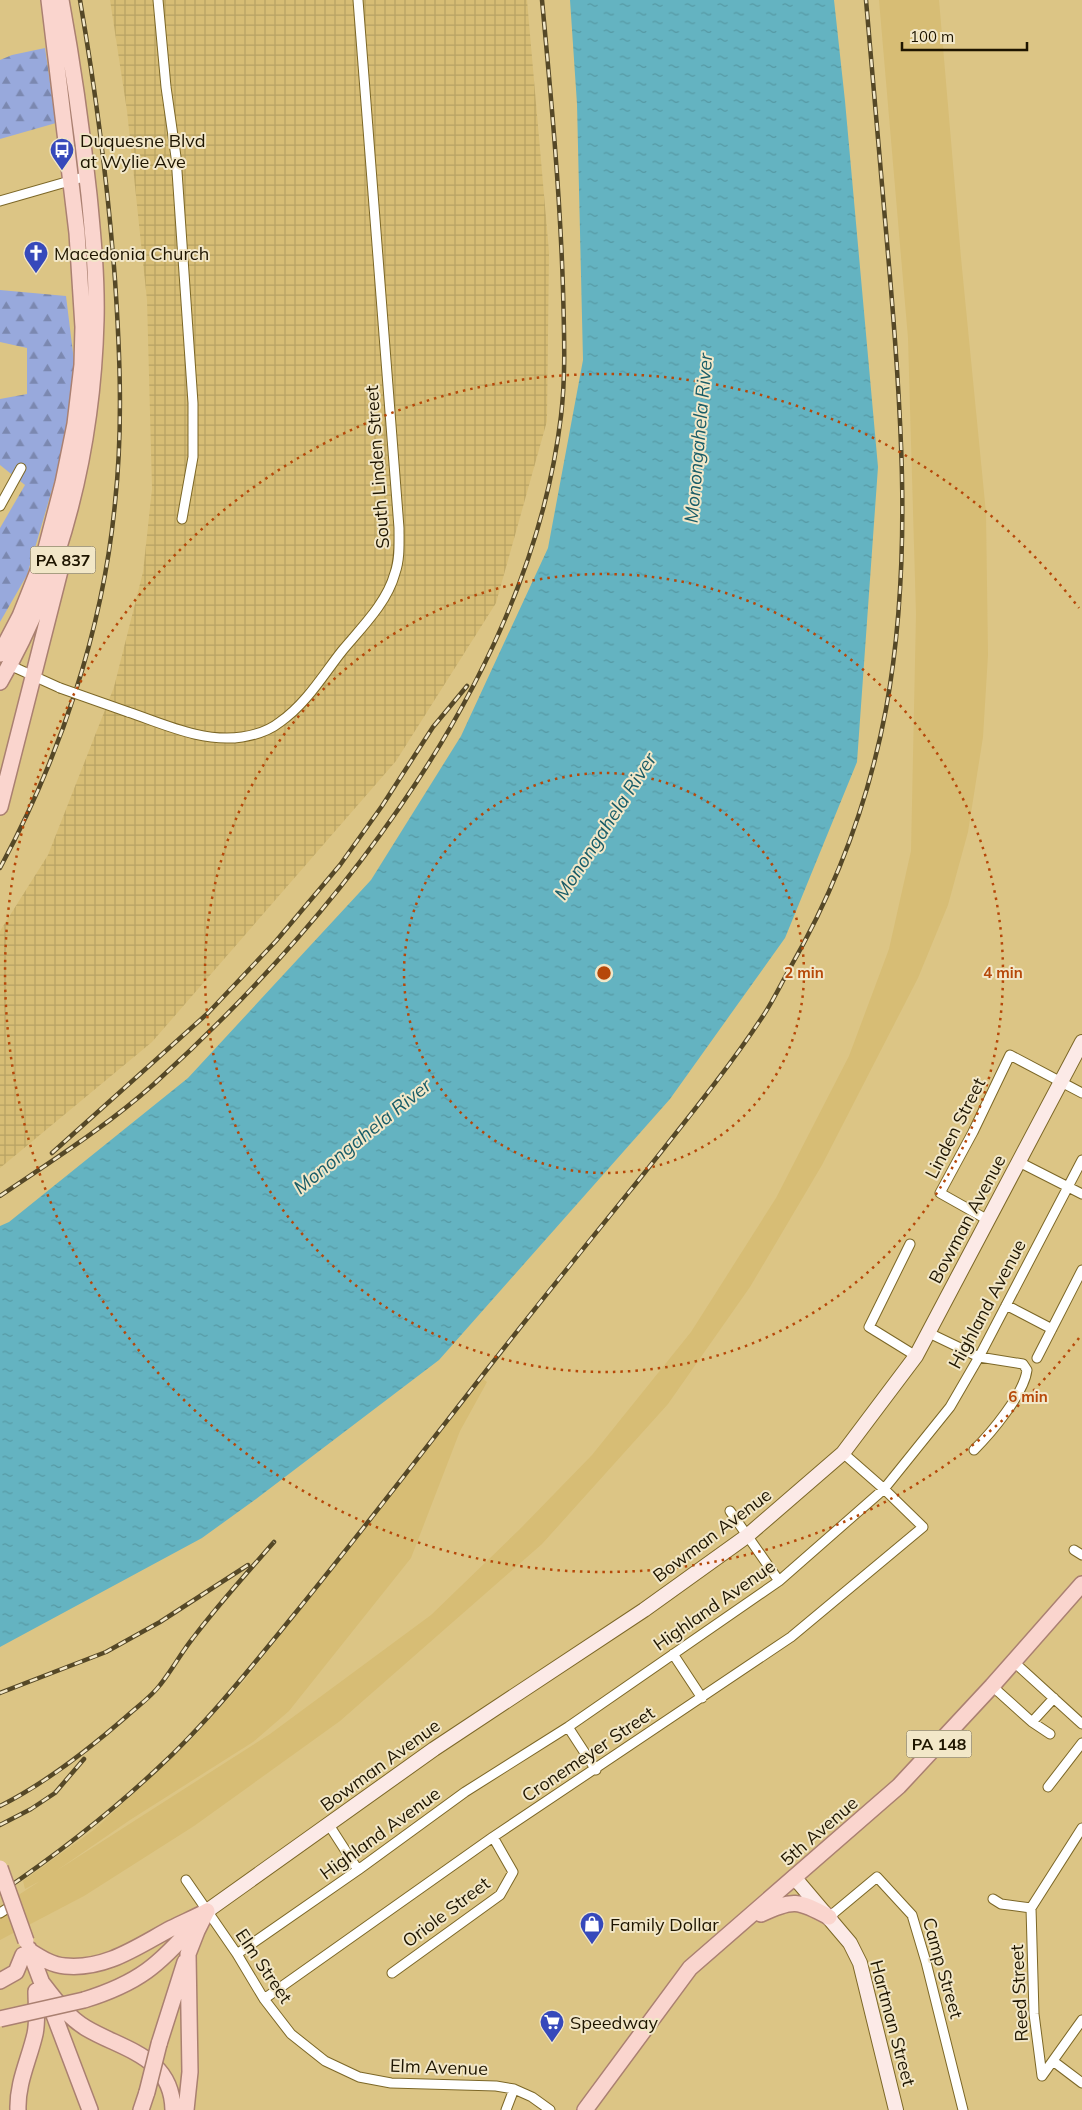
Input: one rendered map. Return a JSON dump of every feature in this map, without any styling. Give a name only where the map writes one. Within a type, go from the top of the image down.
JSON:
[{"type":"main road","name":"PA 837","points":[[3,660],[44,556],[63,483],[75,424],[82,365],[83,326],[72,179],[49,0]]},
{"type":"main road","name":"PA 837","points":[[0,807],[73,520],[93,377],[96,301],[93,231],[77,92],[61,0]]},
{"type":"main road","points":[[0,682],[3,660],[38,602],[59,548],[70,513],[85,441]]},
{"type":"main road","name":"Bowman Avenue","points":[[207,1911],[434,1748],[644,1610],[746,1536],[842,1453],[916,1356],[1082,1042]]},
{"type":"main road","name":"5th Avenue","points":[[585,2110],[690,1968],[899,1786],[1077,1596],[1082,1584]]},
{"type":"main road","points":[[0,1868],[81,2110]]},
{"type":"main road","name":"Hartman Street","points":[[794,1877],[850,1943],[860,1963],[896,2110]]},
{"type":"main road","points":[[0,1890],[25,1947],[49,1962],[64,1966],[82,1966],[107,1962],[137,1949],[172,1928],[207,1911]]},
{"type":"main road","points":[[745,1920],[781,1905],[794,1902],[809,1906],[829,1917]]},
{"type":"main road","points":[[141,2110],[159,2044],[188,1954],[196,1931],[207,1911]]},
{"type":"main road","points":[[0,2019],[84,2000],[110,1992],[133,1981],[158,1964],[207,1911]]},
{"type":"main road","points":[[0,1981],[16,1972],[25,1947]]},
{"type":"main road","points":[[186,2110],[190,2072],[188,1954]]},
{"type":"main road","points":[[18,2110],[21,2078],[35,2033],[39,1988]]},
{"type":"main road","points":[[39,1988],[90,2110]]},
{"type":"main road","points":[[39,1988],[66,2014],[86,2028],[142,2056],[161,2072],[169,2088],[173,2110]]},
{"type":"street","points":[[158,0],[166,87],[176,157],[193,403],[193,457],[182,519]]},
{"type":"street","name":"South Linden Street","points":[[3,660],[33,677],[60,688],[193,734],[215,738],[241,737],[261,732],[279,723],[296,710],[383,600],[395,574],[399,553],[399,528],[358,0]]},
{"type":"street","points":[[0,201],[87,176]]},
{"type":"street","points":[[0,506],[21,468]]},
{"type":"street","name":"Linden Street","points":[[988,1220],[940,1193],[973,1132],[1010,1055],[1061,1082]]},
{"type":"street","points":[[1061,1082],[1082,1093]]},
{"type":"street","name":"Highland Avenue","points":[[237,1954],[358,1870],[465,1792],[568,1727],[779,1581],[884,1489],[950,1407],[979,1357],[1082,1160]]},
{"type":"street","points":[[1019,1162],[1082,1194]]},
{"type":"street","points":[[910,1244],[869,1327],[916,1356]]},
{"type":"street","points":[[1038,1358],[1082,1270]]},
{"type":"street","points":[[1006,1305],[1052,1329]]},
{"type":"street","points":[[929,1333],[979,1357],[1023,1364],[1027,1370],[1022,1386],[993,1431],[974,1450]]},
{"type":"street","points":[[842,1453],[884,1489]]},
{"type":"street","name":"Cronemeyer Street","points":[[264,1999],[493,1837],[596,1770],[791,1637],[923,1528],[884,1489]]},
{"type":"street","points":[[730,1511],[779,1581]]},
{"type":"street","points":[[1074,1550],[1082,1555]]},
{"type":"street","points":[[673,1654],[702,1698]]},
{"type":"street","points":[[1014,1662],[1082,1724]]},
{"type":"street","points":[[992,1686],[1032,1722],[1050,1734]]},
{"type":"street","points":[[1032,1722],[1054,1698]]},
{"type":"street","points":[[568,1727],[596,1770]]},
{"type":"street","points":[[1048,1787],[1082,1743]]},
{"type":"street","points":[[329,1825],[358,1870]]},
{"type":"street","points":[[994,1898],[1001,1904],[1031,1908],[1082,1828]]},
{"type":"street","name":"Oriole Street","points":[[392,1973],[500,1895],[513,1872],[493,1837]]},
{"type":"street","name":"Camp Street","points":[[829,1917],[877,1877],[912,1915],[926,1962],[963,2110]]},
{"type":"street","name":"Elm Street","points":[[186,1880],[237,1954],[264,1999],[291,2034],[325,2061]]},
{"type":"street","points":[[0,1913],[11,1906]]},
{"type":"street","name":"Reed Street","points":[[1031,1908],[1034,2014],[1042,2076],[1053,2061]]},
{"type":"street","points":[[1082,2020],[1053,2061],[1082,2083]]},
{"type":"street","name":"Elm Avenue","points":[[325,2061],[359,2077],[391,2083],[496,2086],[514,2089],[532,2097],[550,2110]]},
{"type":"street","points":[[506,2110],[514,2089]]},
{"type":"shaded area","points":[[110,0],[527,0],[549,252],[547,421],[496,603],[396,761],[152,1042],[0,1168],[0,931],[48,855],[114,687],[143,572],[152,489],[147,300],[127,111]]},
{"type":"shaded area","points":[[879,0],[939,0],[961,258],[986,513],[988,655],[983,737],[968,832],[948,905],[918,978],[822,1165],[750,1287],[668,1404],[542,1544],[340,1721],[194,1826],[84,1896],[0,1940],[0,1907],[40,1881],[25,1889],[23,1881],[95,1829],[190,1741],[245,1680],[483,1379],[487,1382],[460,1431],[411,1558],[289,1711],[253,1742],[130,1820],[56,1871],[270,1734],[431,1615],[520,1529],[592,1455],[691,1332],[776,1198],[849,1056],[889,949],[911,851],[916,614],[908,338]]},
{"type":"green space","points":[[45,48],[56,123],[0,139],[0,60],[12,55]]},
{"type":"green space","points":[[0,290],[66,296],[75,369],[61,459],[27,575],[0,622],[0,528],[25,485],[0,465],[0,399],[27,394],[27,348],[0,342]]},
{"type":"water","name":"Monongahela River","points":[[570,0],[834,0],[878,467],[857,762],[785,938],[670,1099],[439,1360],[202,1538],[0,1647],[0,1226],[9,1222],[188,1078],[371,880],[461,736],[548,548],[583,360],[577,104]]},
{"type":"railway","points":[[0,868],[42,782],[76,692],[100,598],[109,551],[118,475],[120,392],[115,280],[101,140],[80,0]]},
{"type":"railway","points":[[0,1196],[99,1128],[154,1084],[224,1017],[292,944],[357,866],[416,783],[468,696],[511,605],[542,512],[561,416],[564,384],[560,216],[542,0]]},
{"type":"railway","points":[[0,1893],[81,1834],[138,1786],[176,1751],[247,1673],[719,1078],[767,1010],[822,907],[849,843],[879,743],[894,655],[902,547],[901,439],[898,384],[866,0]]},
{"type":"railway","points":[[52,1153],[208,1013],[276,941],[340,865],[382,806],[433,727],[467,686]]},
{"type":"railway","points":[[0,1806],[34,1787],[66,1765],[149,1697],[212,1614],[274,1542]]},
{"type":"railway","points":[[0,1693],[106,1652],[160,1622],[248,1565]]},
{"type":"railway","points":[[0,1825],[31,1809],[55,1793],[84,1759]]},
{"type":"place","name":"Duquesne Blvd at Wylie Ave","points":[[62,171]]},
{"type":"place","name":"Macedonia Church","points":[[36,274]]},
{"type":"place","name":"Family Dollar","points":[[592,1945]]},
{"type":"place","name":"Speedway","points":[[552,2043]]}]
